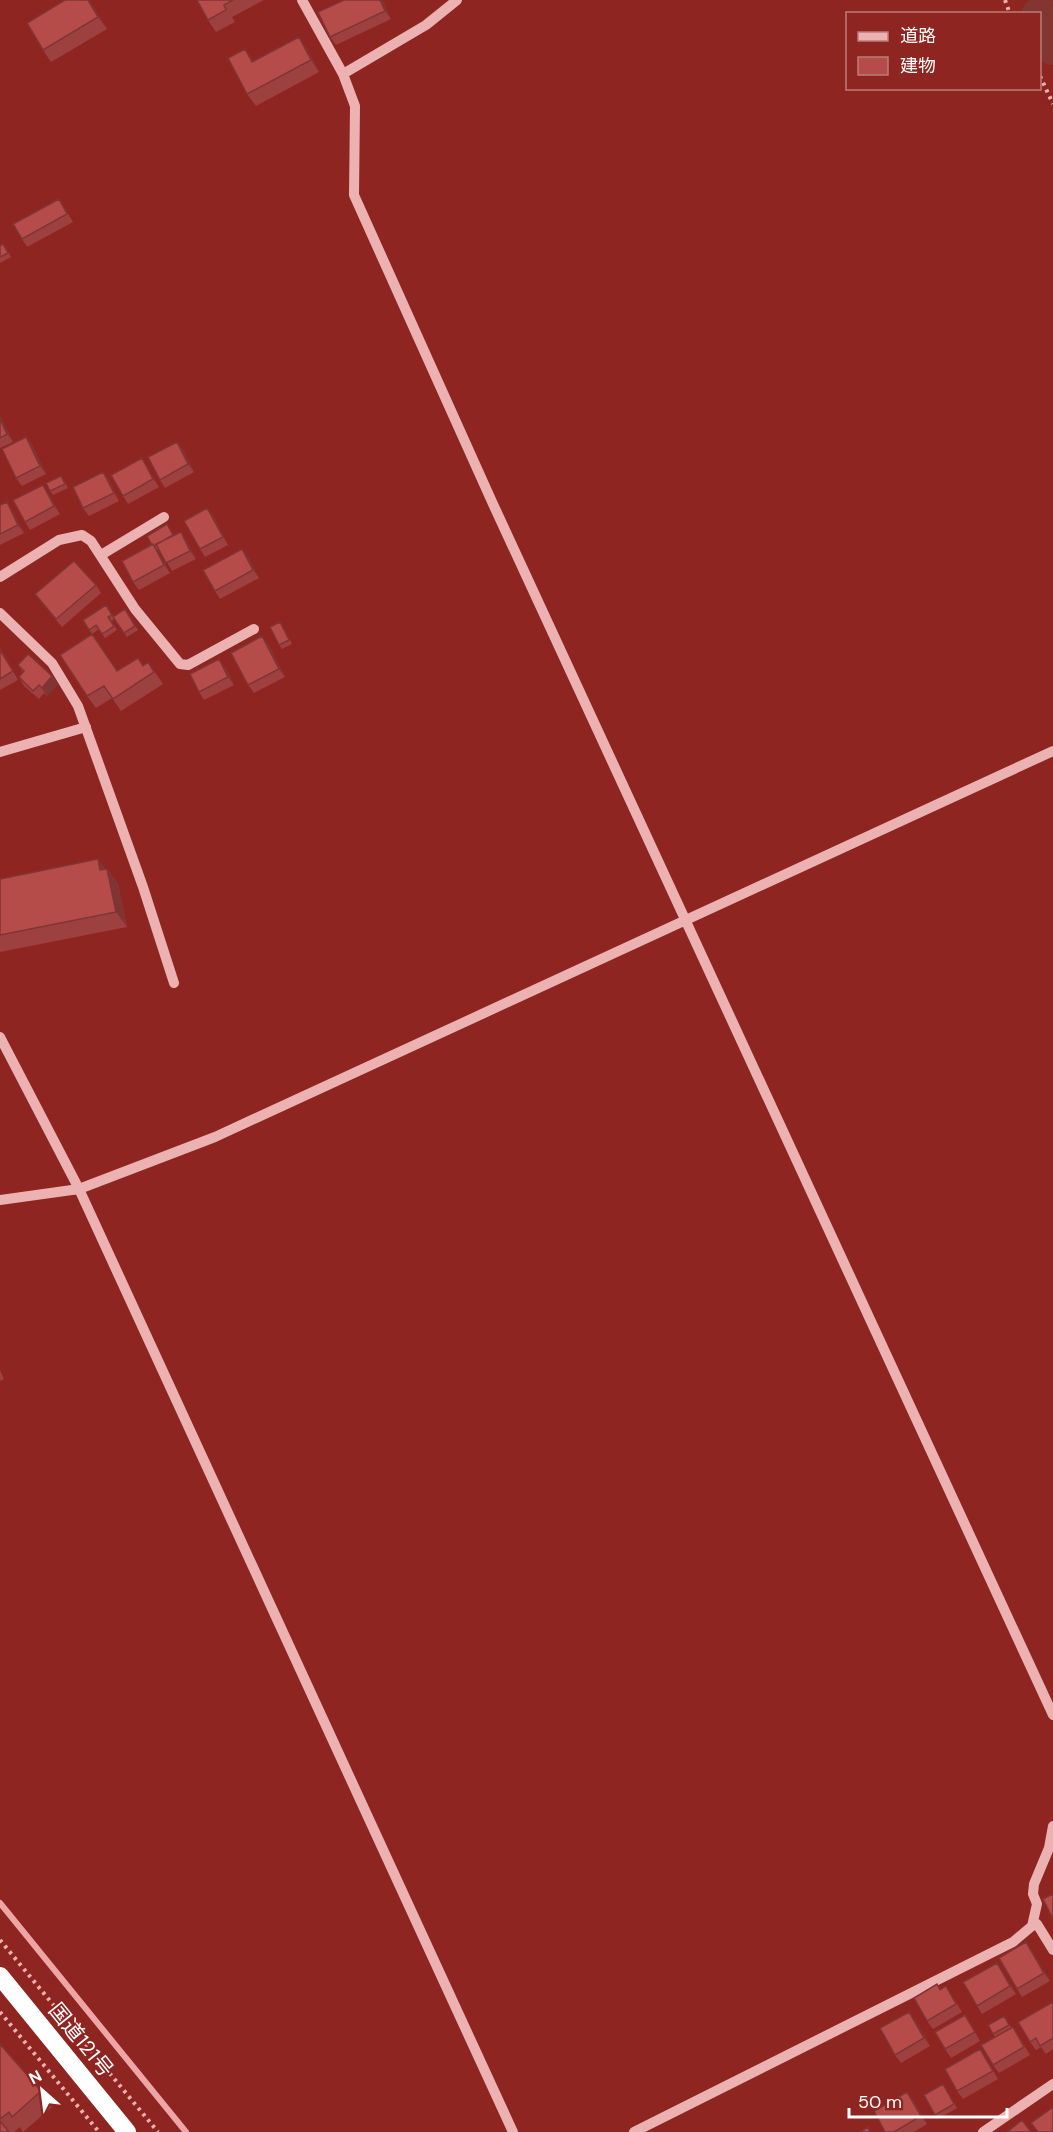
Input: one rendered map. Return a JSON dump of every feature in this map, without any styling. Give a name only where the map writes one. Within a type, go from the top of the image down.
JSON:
[{"type":"highway","name":"国道121号","points":[[0,1976],[127,2132]]},
{"type":"street","points":[[302,0],[343,74],[355,106],[354,195],[1053,1715]]},
{"type":"street","points":[[343,74],[426,25],[458,0]]},
{"type":"street","points":[[101,555],[164,517]]},
{"type":"street","points":[[0,577],[59,540],[82,535],[91,541],[135,609],[180,663],[188,665],[254,629]]},
{"type":"street","points":[[0,613],[52,663],[78,706],[143,887],[174,983]]},
{"type":"street","points":[[0,753],[86,727]]},
{"type":"street","points":[[0,1200],[79,1189],[215,1137],[1053,751]]},
{"type":"street","points":[[0,1037],[79,1189],[513,2132]]},
{"type":"street","points":[[1032,1926],[1041,1902],[1033,1894],[1034,1884],[1048,1848],[1053,1826]]},
{"type":"street","points":[[634,2132],[1013,1942],[1032,1926],[1037,1924],[1053,1950]]},
{"type":"street","points":[[982,2132],[1053,2084]]},
{"type":"path","points":[[1041,77],[1053,104]]},
{"type":"path","points":[[0,1941],[158,2132]]},
{"type":"path","points":[[0,2012],[99,2132]]},
{"type":"building","points":[[65,0],[88,0],[98,17],[43,50],[27,23]]},
{"type":"building","points":[[197,0],[233,0],[224,5],[226,10],[208,20]]},
{"type":"building","points":[[344,0],[380,0],[385,11],[330,37],[318,12]]},
{"type":"building","points":[[299,37],[311,60],[247,94],[228,58],[245,49],[252,62]]},
{"type":"building","points":[[59,199],[67,214],[22,239],[13,224]]},
{"type":"building","points":[[3,244],[8,253],[0,257],[0,246]]},
{"type":"building","points":[[0,419],[7,434],[0,438]]},
{"type":"building","points":[[26,437],[40,466],[16,478],[2,449]]},
{"type":"building","points":[[177,442],[188,464],[160,480],[148,457]]},
{"type":"building","points":[[142,458],[153,479],[123,496],[111,475]]},
{"type":"building","points":[[103,472],[114,493],[83,508],[73,487]]},
{"type":"building","points":[[61,476],[65,484],[50,491],[46,483]]},
{"type":"building","points":[[43,485],[54,506],[25,522],[13,500]]},
{"type":"building","points":[[7,502],[18,525],[0,534],[0,505]]},
{"type":"building","points":[[207,508],[223,537],[200,549],[184,521]]},
{"type":"building","points":[[167,524],[173,535],[152,545],[147,536]]},
{"type":"building","points":[[181,532],[190,551],[166,563],[156,544]]},
{"type":"building","points":[[153,544],[164,565],[133,582],[122,561]]},
{"type":"building","points":[[242,549],[253,570],[215,591],[203,570]]},
{"type":"building","points":[[74,561],[96,585],[56,619],[35,594]]},
{"type":"building","points":[[106,605],[112,615],[108,617],[114,626],[102,634],[96,625],[89,630],[83,620]]},
{"type":"building","points":[[125,609],[135,626],[124,633],[113,617]]},
{"type":"building","points":[[280,622],[289,640],[279,645],[270,627]]},
{"type":"building","points":[[92,634],[117,671],[138,658],[143,666],[148,662],[154,672],[113,699],[104,686],[87,696],[60,655]]},
{"type":"building","points":[[262,636],[279,669],[248,685],[231,653]]},
{"type":"building","points":[[0,650],[13,671],[0,679]]},
{"type":"building","points":[[28,654],[52,676],[42,688],[39,685],[33,691],[19,677],[24,671],[18,665]]},
{"type":"building","points":[[219,659],[228,677],[199,692],[190,674]]},
{"type":"building","points":[[98,859],[100,870],[107,869],[116,912],[0,935],[0,879]]},
{"type":"building","points":[[1053,1894],[1053,1917],[1052,1917],[1043,1899]]},
{"type":"building","points":[[1026,1942],[1044,1973],[1017,1989],[999,1958]]},
{"type":"building","points":[[997,1963],[1010,1986],[977,2006],[963,1982]]},
{"type":"building","points":[[937,1984],[940,1990],[946,1986],[956,2004],[927,2021],[914,1998]]},
{"type":"building","points":[[1053,2002],[1053,2038],[1040,2046],[1036,2038],[1030,2042],[1018,2022]]},
{"type":"building","points":[[909,2012],[924,2038],[895,2055],[880,2028]]},
{"type":"building","points":[[965,2015],[975,2032],[945,2049],[935,2032]]},
{"type":"building","points":[[1004,2016],[1009,2025],[993,2034],[988,2025]]},
{"type":"building","points":[[1013,2027],[1024,2047],[993,2065],[981,2045]]},
{"type":"building","points":[[0,2044],[41,2091],[12,2117],[9,2112],[0,2119]]},
{"type":"building","points":[[980,2049],[993,2071],[957,2091],[945,2069]]},
{"type":"building","points":[[943,2084],[954,2104],[935,2115],[924,2095]]},
{"type":"building","points":[[907,2092],[921,2116],[894,2132],[885,2132],[874,2111]]},
{"type":"building","points":[[1053,2107],[1053,2132],[1038,2132],[1031,2123]]},
{"type":"building","points":[[1022,2120],[1031,2132],[1007,2132]]},
{"type":"building","points":[[0,2121],[9,2132],[0,2132]]},
{"type":"building","points":[[868,2127],[870,2132],[860,2132]]},
{"type":"waterway","points":[[1041,18],[1053,46]]},
{"type":"waterway","points":[[0,1903],[186,2132]]}]
